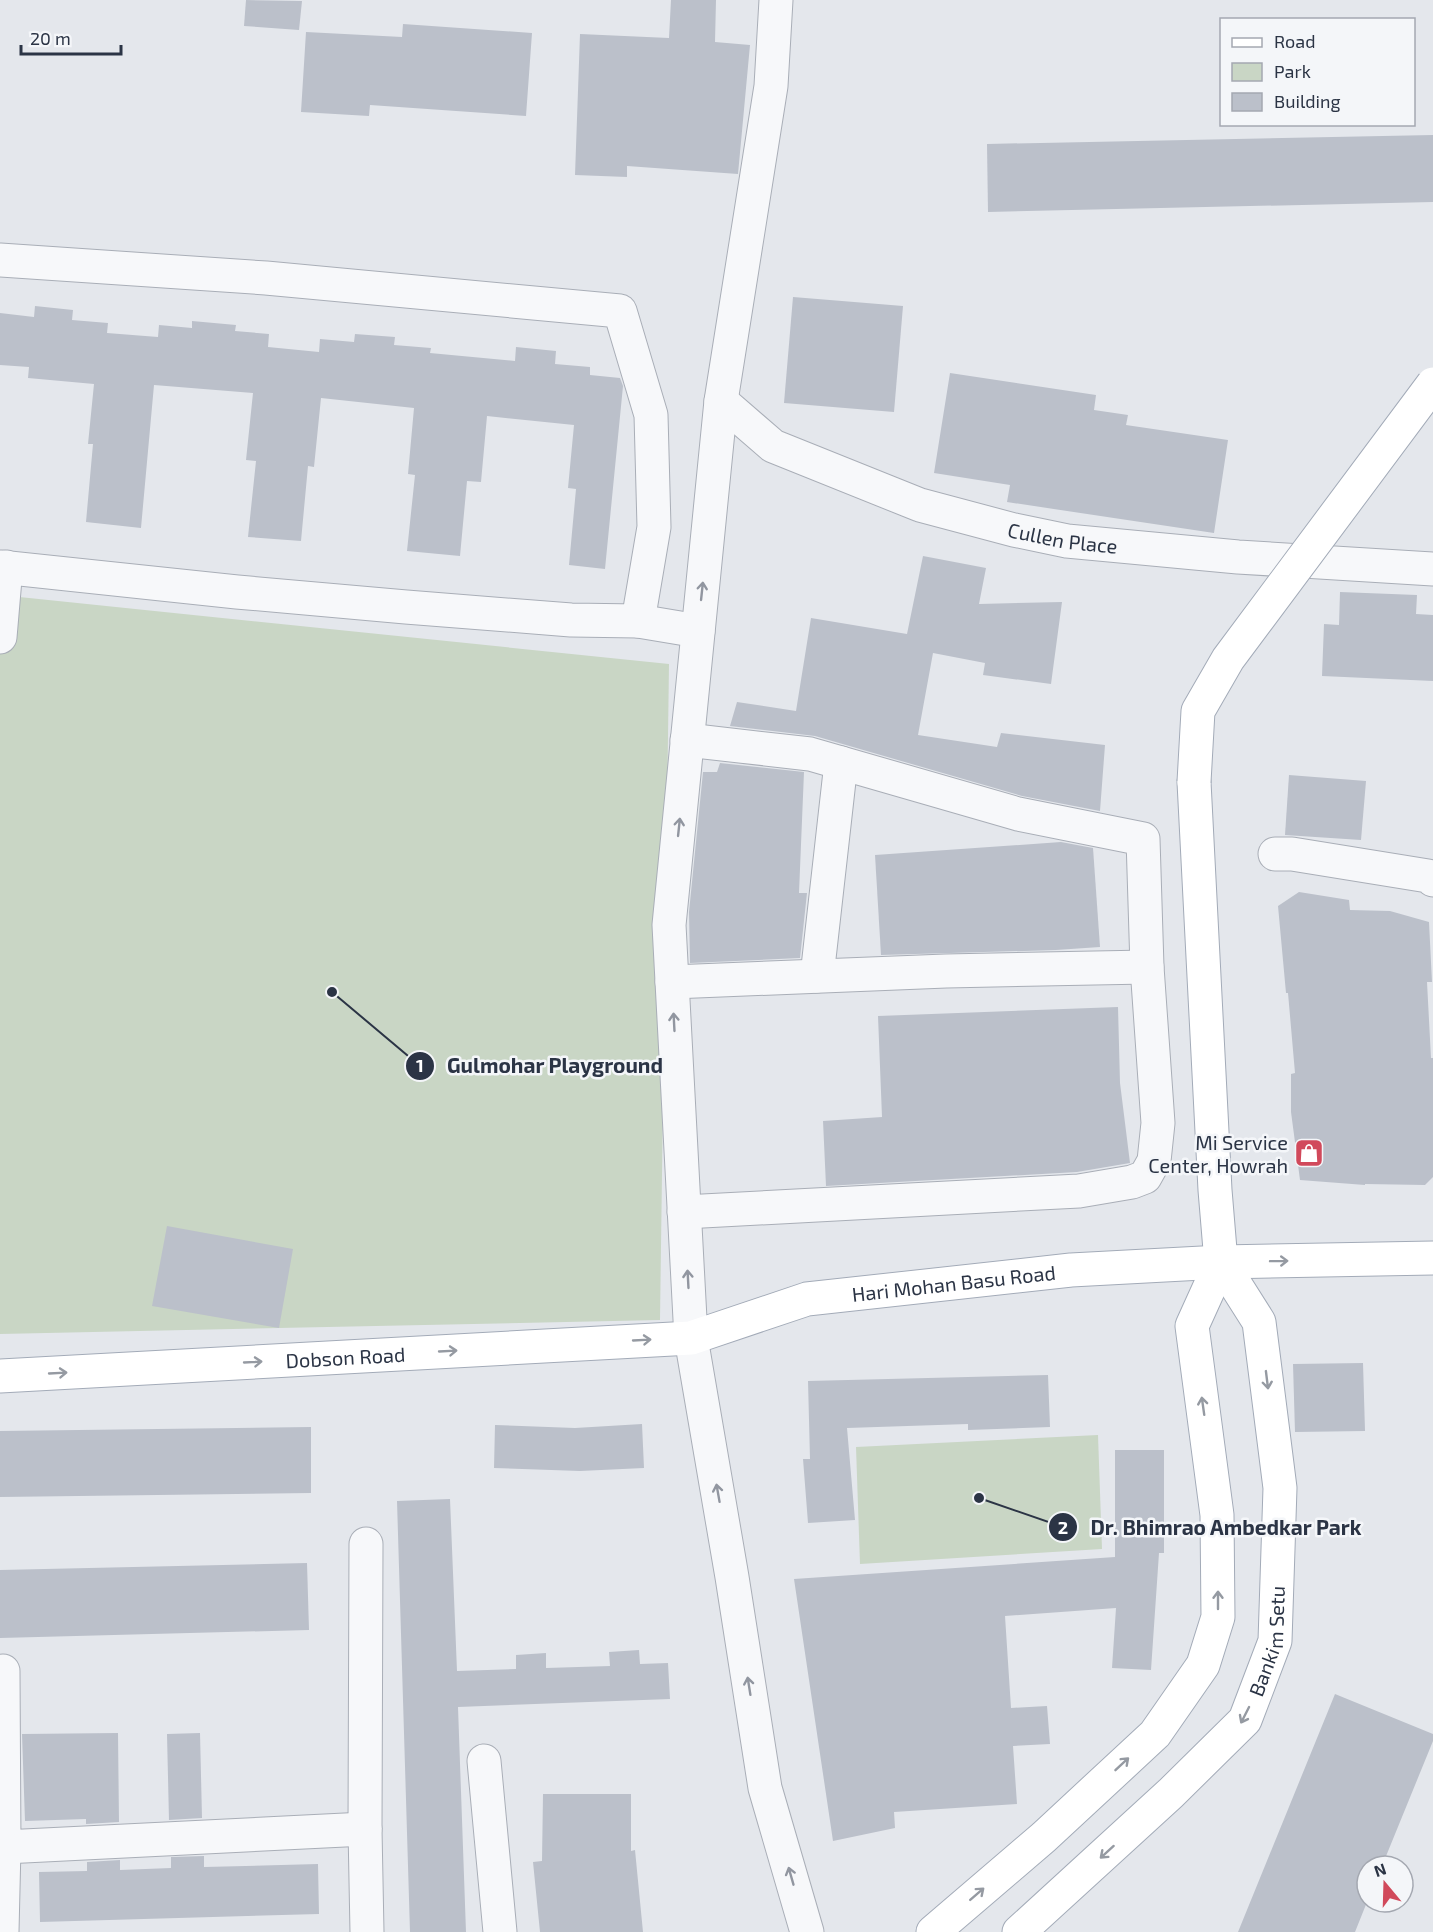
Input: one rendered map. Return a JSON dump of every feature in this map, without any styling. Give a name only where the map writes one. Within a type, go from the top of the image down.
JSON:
[{"type":"main road","points":[[933,1932],[1044,1837],[1155,1734],[1203,1665],[1218,1617],[1217,1515],[1192,1326],[1221,1262],[1215,1190],[1194,782],[1198,711],[1228,659],[1433,384]]},
{"type":"main road","name":"Hari Mohan Basu Road","points":[[691,1338],[807,1299],[1071,1270],[1221,1262],[1433,1258]]},
{"type":"main road","name":"Bankim Setu","points":[[1019,1932],[1171,1793],[1245,1720],[1275,1641],[1280,1488],[1259,1322],[1221,1262]]},
{"type":"main road","name":"Dobson Road","points":[[0,1376],[691,1338]]},
{"type":"street","points":[[776,0],[771,86],[721,402],[669,925],[691,1338],[765,1788],[807,1932]]},
{"type":"street","points":[[0,260],[266,278],[620,311],[651,415],[654,527],[638,621]]},
{"type":"street","name":"Cullen Place","points":[[721,402],[773,446],[920,505],[1014,530],[1067,541],[1238,557],[1433,569]]},
{"type":"street","points":[[0,637],[3,567],[394,606],[572,620],[638,621],[698,631]]},
{"type":"street","points":[[684,1212],[1079,1191],[1132,1182],[1144,1177],[1154,1161],[1158,1122],[1143,839],[1018,814],[810,754],[687,740]]},
{"type":"street","points":[[817,976],[841,763]]},
{"type":"street","points":[[1275,854],[1292,854],[1428,876],[1433,880]]},
{"type":"street","points":[[672,982],[946,971],[1148,967]]},
{"type":"street","points":[[366,1544],[367,1932]]},
{"type":"street","points":[[1,1923],[4,1847],[3,1671]]},
{"type":"street","points":[[484,1761],[500,1932]]},
{"type":"street","points":[[4,1847],[365,1829]]},
{"type":"green space","points":[[0,595],[669,664],[660,1320],[0,1334]]},
{"type":"green space","points":[[1098,1435],[1102,1549],[860,1564],[856,1447]]},
{"type":"building","points":[[246,0],[302,1],[299,30],[244,26]]},
{"type":"building","points":[[671,0],[716,0],[715,42],[750,45],[738,174],[627,166],[627,177],[575,175],[580,34],[669,38]]},
{"type":"building","points":[[403,24],[532,33],[526,116],[370,105],[369,116],[301,112],[306,32],[402,37]]},
{"type":"building","points":[[1433,135],[1433,202],[988,212],[987,144]]},
{"type":"building","points":[[793,297],[903,306],[894,412],[784,403]]},
{"type":"building","points":[[35,306],[73,310],[72,320],[108,323],[107,333],[158,337],[159,325],[192,328],[192,321],[236,325],[235,331],[269,334],[268,347],[319,352],[320,339],[354,342],[355,334],[395,337],[394,345],[431,348],[430,353],[515,361],[516,347],[556,351],[555,364],[590,367],[590,375],[620,378],[623,386],[605,569],[569,565],[576,489],[568,488],[574,425],[487,416],[481,482],[467,481],[460,556],[407,551],[415,475],[408,474],[414,408],[321,398],[314,467],[308,466],[301,541],[248,537],[256,461],[246,460],[253,393],[154,385],[141,528],[86,522],[93,444],[88,444],[94,384],[28,378],[29,367],[0,365],[0,313],[34,317]]},
{"type":"building","points":[[950,373],[1096,395],[1094,410],[1128,415],[1126,425],[1228,440],[1214,533],[1007,502],[1010,485],[934,473]]},
{"type":"building","points":[[923,556],[986,568],[979,604],[1062,602],[1051,684],[983,675],[985,663],[933,653],[918,735],[997,747],[1001,733],[1105,745],[1100,811],[1022,796],[815,736],[730,726],[737,702],[796,711],[811,618],[907,634]]},
{"type":"building","points":[[1340,592],[1417,595],[1416,614],[1433,615],[1433,681],[1322,676],[1324,624],[1339,625]]},
{"type":"building","points":[[720,763],[804,772],[799,893],[807,893],[800,958],[690,963],[689,912],[703,772],[717,772]]},
{"type":"building","points":[[1289,775],[1366,781],[1361,840],[1285,835]]},
{"type":"building","points":[[1061,842],[1093,848],[1100,947],[881,955],[875,855]]},
{"type":"building","points":[[1299,892],[1349,900],[1350,910],[1390,911],[1429,922],[1432,982],[1427,982],[1431,1058],[1433,1058],[1433,1177],[1425,1185],[1365,1185],[1300,1180],[1291,1112],[1291,1074],[1295,1073],[1278,906]]},
{"type":"building","points":[[1118,1007],[1120,1083],[1130,1163],[1077,1172],[826,1186],[823,1121],[882,1117],[878,1016]]},
{"type":"building","points":[[167,1226],[293,1249],[279,1328],[152,1306]]},
{"type":"building","points":[[1363,1363],[1365,1431],[1295,1432],[1293,1364]]},
{"type":"building","points":[[1048,1375],[1050,1427],[968,1430],[968,1424],[847,1428],[855,1520],[808,1523],[803,1459],[810,1459],[808,1381]]},
{"type":"building","points":[[642,1424],[644,1468],[580,1471],[494,1468],[495,1425],[575,1428]]},
{"type":"building","points":[[311,1427],[311,1493],[0,1497],[0,1431]]},
{"type":"building","points":[[1115,1450],[1164,1450],[1164,1553],[1159,1553],[1151,1670],[1112,1668],[1116,1608],[1005,1616],[1011,1708],[1047,1706],[1050,1744],[1013,1746],[1017,1804],[894,1812],[895,1828],[833,1841],[794,1579],[1115,1557]]},
{"type":"building","points":[[450,1499],[457,1671],[516,1669],[516,1655],[546,1653],[546,1668],[610,1666],[609,1652],[639,1650],[640,1664],[668,1663],[670,1699],[458,1707],[466,1932],[410,1932],[397,1501]]},
{"type":"building","points":[[307,1563],[309,1630],[0,1638],[0,1570]]},
{"type":"building","points":[[1335,1694],[1433,1734],[1433,1741],[1387,1854],[1355,1854],[1355,1914],[1362,1914],[1355,1932],[1238,1932]]},
{"type":"building","points":[[118,1733],[119,1822],[86,1824],[86,1819],[25,1821],[22,1734]]},
{"type":"building","points":[[200,1733],[202,1818],[169,1820],[167,1734]]},
{"type":"building","points":[[543,1794],[631,1794],[631,1851],[635,1850],[643,1932],[540,1932],[533,1862],[542,1861]]},
{"type":"building","points":[[204,1856],[204,1867],[318,1864],[319,1914],[40,1922],[39,1872],[87,1871],[87,1862],[120,1860],[120,1870],[171,1868],[171,1857]]},
{"type":"place","name":"Gulmohar Playground","points":[[332,992]]},
{"type":"place","name":"Mi Service Center, Howrah","points":[[1309,1153]]},
{"type":"place","name":"Dr. Bhimrao Ambedkar Park","points":[[979,1498]]}]
